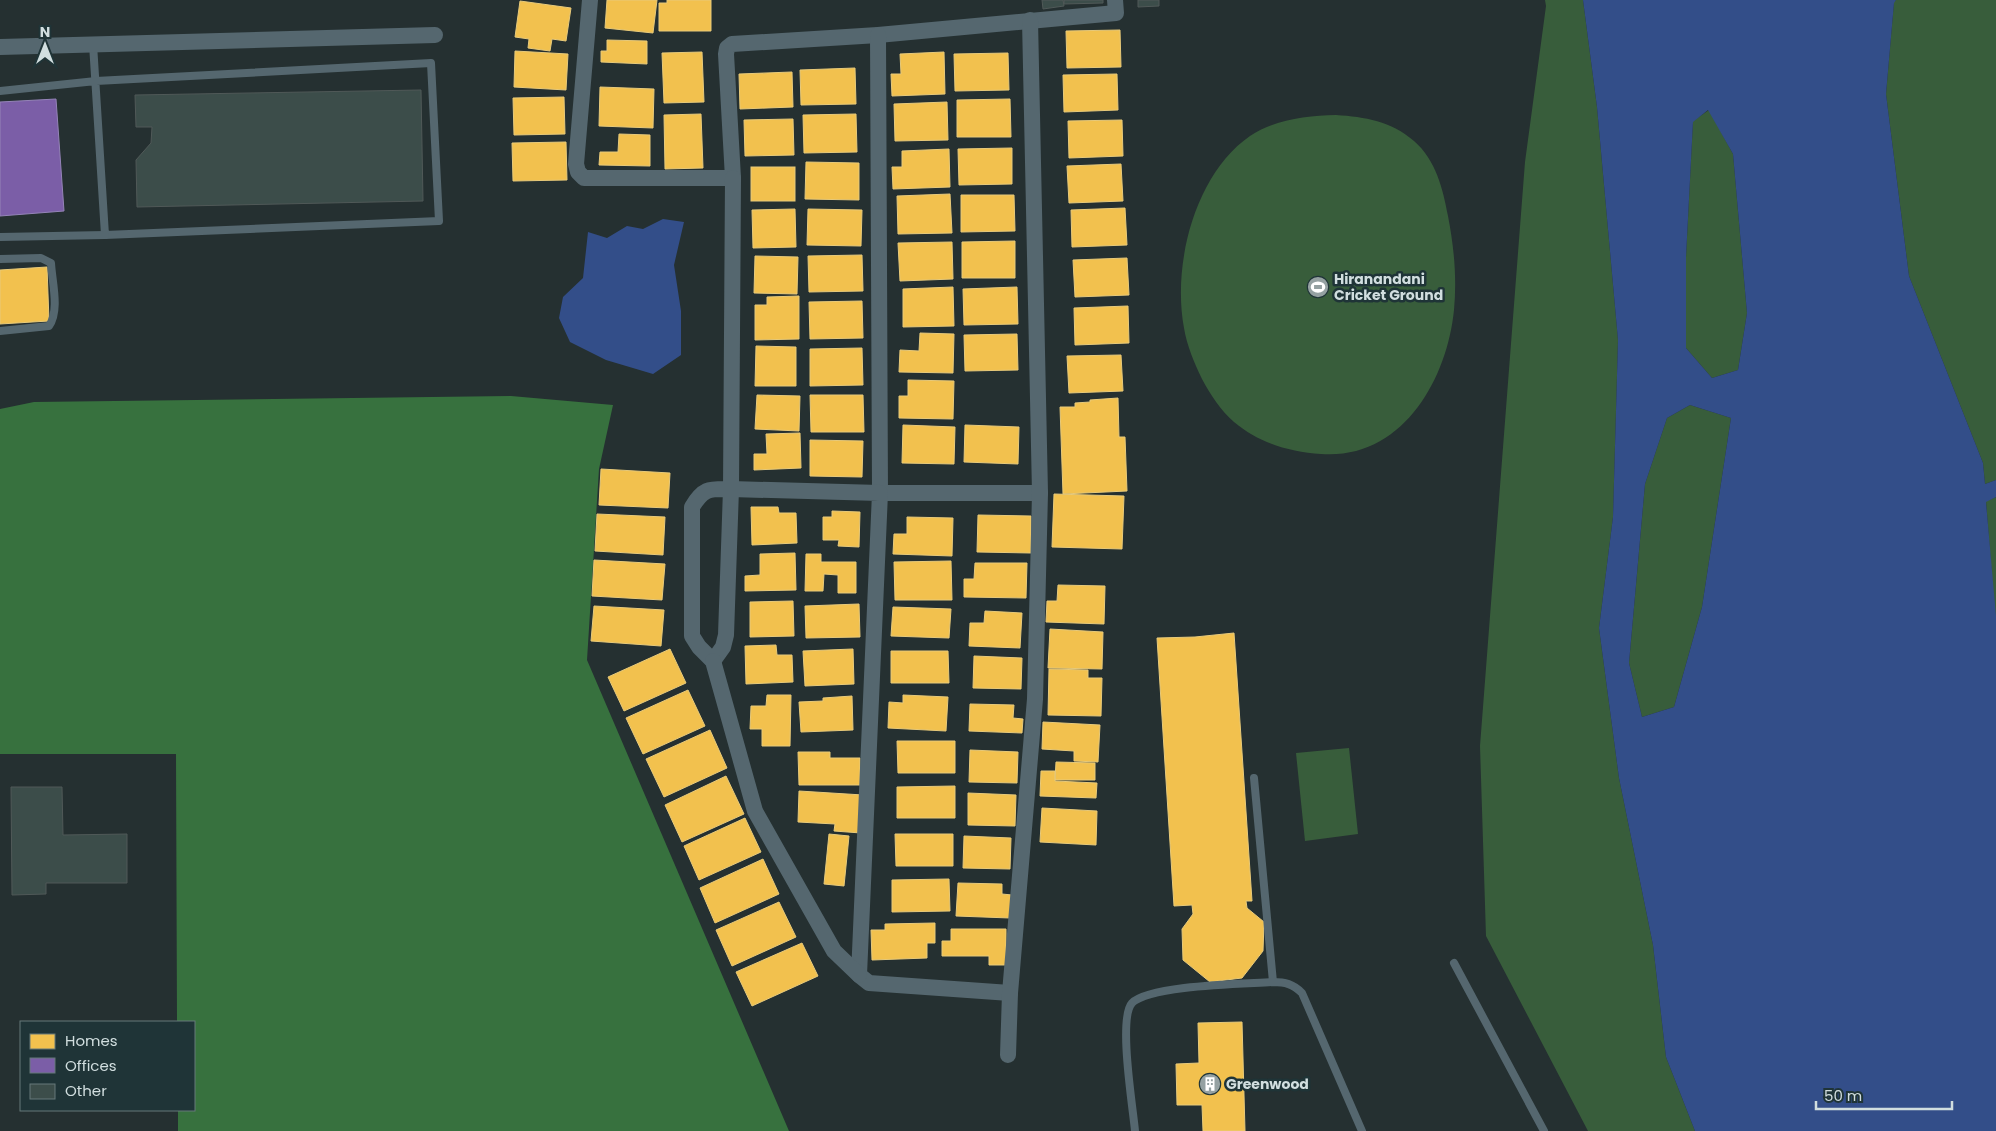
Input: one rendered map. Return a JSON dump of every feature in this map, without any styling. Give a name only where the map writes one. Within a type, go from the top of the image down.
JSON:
[{"type":"street","points":[[590,0],[576,164],[578,172],[584,178],[734,178]]},
{"type":"street","points":[[713,661],[723,647],[726,635],[731,489],[734,178],[727,48],[732,44],[878,35],[1116,13],[1115,0]]},
{"type":"street","points":[[1008,1055],[1010,993],[1035,699],[1040,493],[1030,20]]},
{"type":"street","points":[[0,47],[435,35]]},
{"type":"street","points":[[859,975],[880,493],[878,35]]},
{"type":"street","points":[[1010,993],[869,983],[834,951],[754,812],[713,661],[699,647],[692,636],[692,507],[698,496],[708,489],[880,493],[1040,493]]},
{"type":"lane","points":[[94,44],[105,235]]},
{"type":"lane","points":[[0,91],[96,81],[431,63],[439,221],[105,235],[0,237]]},
{"type":"lane","points":[[0,259],[41,258],[51,263],[54,308],[54,319],[50,326],[0,331]]},
{"type":"lane","points":[[1254,778],[1273,982]]},
{"type":"lane","points":[[1454,963],[1544,1131]]},
{"type":"lane","points":[[1135,1131],[1125,1040],[1126,1018],[1131,1004],[1142,997],[1162,991],[1273,982],[1284,982],[1296,986],[1302,992],[1362,1131]]},
{"type":"green space","points":[[1545,0],[1583,0],[1597,107],[1618,340],[1613,517],[1599,628],[1619,778],[1653,945],[1666,1057],[1695,1131],[1588,1131],[1486,936],[1480,746],[1525,162],[1546,6]]},
{"type":"green space","points":[[1896,0],[1996,0],[1996,480],[1985,484],[1983,463],[1909,276],[1886,94],[1894,2]]},
{"type":"green space","points":[[1709,110],[1733,154],[1747,313],[1738,370],[1712,378],[1686,348],[1686,257],[1693,121]]},
{"type":"green space","name":"Hiranandani Cricket Ground","points":[[1336,115],[1377,121],[1396,129],[1414,141],[1428,157],[1441,185],[1448,216],[1452,239],[1455,298],[1450,337],[1442,363],[1430,388],[1415,410],[1397,430],[1375,444],[1350,452],[1321,454],[1286,449],[1264,441],[1234,422],[1220,408],[1202,379],[1187,341],[1181,303],[1182,276],[1185,249],[1192,222],[1202,197],[1215,173],[1231,153],[1250,136],[1281,122],[1314,116]]},
{"type":"green space","points":[[511,396],[613,405],[599,469],[587,660],[789,1131],[178,1131],[178,1111],[195,1111],[195,1021],[177,1021],[176,754],[0,754],[0,409],[34,402]]},
{"type":"green space","points":[[1690,405],[1731,418],[1702,607],[1674,707],[1642,717],[1629,663],[1645,484],[1667,418]]},
{"type":"green space","points":[[1996,497],[1996,616],[1995,616],[1986,501]]},
{"type":"green space","points":[[1349,748],[1358,834],[1305,841],[1296,753]]},
{"type":"water","points":[[1583,0],[1896,0],[1894,3],[1886,94],[1909,276],[1983,463],[1985,484],[1996,480],[1996,497],[1986,502],[1996,616],[1996,1131],[1695,1131],[1666,1057],[1653,945],[1619,778],[1599,628],[1613,517],[1618,340],[1597,107]],"holes":[[[1708,110],[1733,154],[1747,313],[1738,370],[1712,378],[1686,348],[1686,257],[1693,122]],[[1690,405],[1731,418],[1702,607],[1674,707],[1642,717],[1629,663],[1645,484],[1667,418]]]},
{"type":"water","points":[[663,219],[684,222],[674,265],[681,311],[681,355],[653,374],[606,360],[570,342],[559,318],[563,297],[583,278],[588,232],[607,238],[627,226],[643,229]]},
{"type":"building: Homes","points":[[607,0],[657,0],[653,33],[605,28]]},
{"type":"building: Homes","points":[[667,0],[711,0],[711,31],[659,31],[659,3],[667,3]]},
{"type":"building: Homes","points":[[520,1],[571,8],[566,41],[552,39],[550,51],[528,48],[529,39],[515,37]]},
{"type":"building: Homes","points":[[1120,30],[1121,67],[1067,68],[1066,31]]},
{"type":"building: Homes","points":[[607,40],[647,41],[647,64],[601,62],[601,51],[607,51]]},
{"type":"building: Homes","points":[[515,51],[568,54],[566,90],[514,87]]},
{"type":"building: Homes","points":[[702,52],[704,102],[664,103],[662,53]]},
{"type":"building: Homes","points":[[944,52],[945,94],[892,96],[891,74],[901,74],[900,54]]},
{"type":"building: Homes","points":[[1008,53],[1009,90],[955,91],[954,54]]},
{"type":"building: Homes","points":[[855,68],[856,104],[801,105],[800,70]]},
{"type":"building: Homes","points":[[792,72],[793,107],[740,109],[739,74]]},
{"type":"building: Homes","points":[[1117,74],[1118,110],[1064,112],[1063,75]]},
{"type":"building: Homes","points":[[600,87],[654,89],[653,128],[599,126]]},
{"type":"building: Homes","points":[[564,97],[565,134],[514,135],[513,98]]},
{"type":"building: Homes","points":[[1010,99],[1011,137],[957,137],[957,100]]},
{"type":"building: Homes","points":[[947,102],[948,140],[895,141],[894,104]]},
{"type":"building: Homes","points":[[701,114],[703,168],[665,169],[664,115]]},
{"type":"building: Homes","points":[[856,114],[857,152],[804,153],[803,115]]},
{"type":"building: Homes","points":[[793,119],[794,155],[745,156],[744,120]]},
{"type":"building: Homes","points":[[1122,120],[1123,156],[1069,158],[1068,121]]},
{"type":"building: Homes","points":[[619,134],[650,135],[650,166],[599,165],[600,152],[618,152]]},
{"type":"building: Homes","points":[[566,142],[567,180],[513,181],[512,143]]},
{"type":"building: Homes","points":[[1012,148],[1012,184],[959,185],[958,149]]},
{"type":"building: Homes","points":[[949,149],[950,187],[893,189],[892,167],[902,167],[902,151]]},
{"type":"building: Homes","points":[[806,162],[859,163],[859,200],[805,199]]},
{"type":"building: Homes","points":[[1121,164],[1123,201],[1069,203],[1067,166]]},
{"type":"building: Homes","points":[[751,167],[795,167],[795,201],[751,201]]},
{"type":"building: Homes","points":[[950,194],[952,233],[898,234],[897,196]]},
{"type":"building: Homes","points":[[961,195],[1014,195],[1015,231],[961,232]]},
{"type":"building: Homes","points":[[1125,208],[1127,245],[1072,247],[1071,210]]},
{"type":"building: Homes","points":[[795,209],[796,247],[753,248],[752,210]]},
{"type":"building: Homes","points":[[808,209],[862,210],[861,246],[807,245]]},
{"type":"building: Homes","points":[[1015,241],[1015,278],[962,278],[962,242]]},
{"type":"building: Homes","points":[[952,242],[953,279],[900,281],[898,243]]},
{"type":"building: Homes","points":[[862,255],[863,291],[809,292],[808,256]]},
{"type":"building: Homes","points":[[755,256],[798,257],[797,294],[754,293]]},
{"type":"building: Homes","points":[[1127,258],[1129,295],[1075,297],[1073,260]]},
{"type":"building: Homes","points":[[47,267],[49,321],[0,324],[0,270]]},
{"type":"building: Homes","points":[[953,287],[954,326],[903,327],[903,289]]},
{"type":"building: Homes","points":[[1017,287],[1018,324],[964,325],[963,289]]},
{"type":"building: Homes","points":[[799,296],[799,339],[755,340],[755,305],[767,305],[767,297]]},
{"type":"building: Homes","points":[[862,301],[863,338],[810,339],[809,302]]},
{"type":"building: Homes","points":[[1128,306],[1129,343],[1075,345],[1074,308]]},
{"type":"building: Homes","points":[[920,333],[954,334],[953,373],[899,372],[900,350],[919,351]]},
{"type":"building: Homes","points":[[1017,334],[1018,370],[965,371],[964,335]]},
{"type":"building: Homes","points":[[756,346],[796,347],[796,386],[755,386]]},
{"type":"building: Homes","points":[[862,348],[863,385],[810,386],[810,349]]},
{"type":"building: Homes","points":[[1121,355],[1123,391],[1069,393],[1067,356]]},
{"type":"building: Homes","points":[[908,380],[954,381],[953,419],[899,418],[899,396],[908,396]]},
{"type":"building: Homes","points":[[757,395],[800,396],[799,431],[755,429]]},
{"type":"building: Homes","points":[[810,395],[863,395],[864,432],[811,432]]},
{"type":"building: Homes","points":[[1118,398],[1119,437],[1125,437],[1127,491],[1063,494],[1060,407],[1075,407],[1075,403],[1090,402],[1090,400]]},
{"type":"building: Homes","points":[[903,425],[955,427],[954,464],[902,463]]},
{"type":"building: Homes","points":[[965,425],[1019,427],[1018,464],[964,462]]},
{"type":"building: Homes","points":[[800,433],[801,468],[754,470],[754,454],[767,454],[766,434]]},
{"type":"building: Homes","points":[[810,440],[863,441],[862,477],[810,476]]},
{"type":"building: Homes","points":[[601,469],[670,473],[668,508],[599,505]]},
{"type":"building: Homes","points":[[1054,494],[1124,496],[1122,549],[1052,547]]},
{"type":"building: Homes","points":[[751,507],[778,507],[779,513],[796,513],[797,543],[752,545]]},
{"type":"building: Homes","points":[[832,511],[860,512],[859,547],[838,546],[839,540],[823,540],[823,517],[832,517]]},
{"type":"building: Homes","points":[[597,514],[665,517],[663,555],[595,551]]},
{"type":"building: Homes","points":[[978,515],[1031,516],[1031,553],[977,552]]},
{"type":"building: Homes","points":[[907,517],[953,518],[952,556],[893,554],[894,534],[907,534]]},
{"type":"building: Homes","points":[[795,553],[796,590],[745,591],[745,576],[760,575],[760,554]]},
{"type":"building: Homes","points":[[806,554],[821,554],[821,562],[856,562],[856,593],[838,593],[838,575],[824,574],[823,591],[805,591]]},
{"type":"building: Homes","points":[[594,560],[665,564],[662,600],[592,596]]},
{"type":"building: Homes","points":[[951,561],[952,600],[895,600],[894,562]]},
{"type":"building: Homes","points":[[975,563],[1027,563],[1026,598],[964,597],[964,579],[974,579]]},
{"type":"building: Homes","points":[[1058,585],[1105,586],[1104,624],[1046,622],[1047,601],[1057,601]]},
{"type":"building: Homes","points":[[793,601],[794,636],[750,637],[750,602]]},
{"type":"building: Homes","points":[[859,604],[860,637],[806,638],[805,606]]},
{"type":"building: Homes","points":[[594,606],[664,610],[661,646],[591,641]]},
{"type":"building: Homes","points":[[893,607],[951,609],[949,638],[891,636]]},
{"type":"building: Homes","points":[[985,611],[1022,613],[1020,648],[969,646],[970,623],[984,623]]},
{"type":"building: Homes","points":[[1050,629],[1103,632],[1102,669],[1048,668]]},
{"type":"building: Homes","points":[[1234,633],[1252,901],[1246,901],[1247,908],[1264,922],[1263,951],[1242,978],[1210,982],[1183,960],[1182,929],[1193,914],[1192,905],[1174,906],[1157,638]]},
{"type":"building: Homes","points":[[776,645],[777,655],[792,655],[793,682],[746,684],[745,646]]},
{"type":"building: Homes","points":[[670,649],[686,683],[624,711],[608,677]]},
{"type":"building: Homes","points":[[853,649],[854,684],[805,686],[803,651]]},
{"type":"building: Homes","points":[[891,651],[948,651],[949,683],[891,683]]},
{"type":"building: Homes","points":[[974,656],[1022,658],[1021,689],[973,688]]},
{"type":"building: Homes","points":[[1049,669],[1088,670],[1088,678],[1102,678],[1101,716],[1048,715]]},
{"type":"building: Homes","points":[[688,690],[705,726],[643,754],[626,718]]},
{"type":"building: Homes","points":[[767,695],[791,695],[790,746],[762,746],[762,729],[750,729],[751,706],[766,706]]},
{"type":"building: Homes","points":[[903,695],[948,697],[946,731],[888,728],[889,702],[903,703]]},
{"type":"building: Homes","points":[[852,696],[853,730],[801,732],[799,702],[823,701],[823,698]]},
{"type":"building: Homes","points":[[970,704],[1014,705],[1013,718],[1023,719],[1022,733],[969,731]]},
{"type":"building: Homes","points":[[1043,722],[1100,725],[1098,762],[1074,761],[1074,751],[1042,749]]},
{"type":"building: Homes","points":[[710,730],[727,768],[664,797],[646,759]]},
{"type":"building: Homes","points":[[897,741],[955,741],[955,773],[898,773]]},
{"type":"building: Homes","points":[[970,750],[1018,752],[1017,783],[969,782]]},
{"type":"building: Homes","points":[[798,752],[830,752],[830,758],[860,758],[860,785],[799,785]]},
{"type":"building: Homes","points":[[1056,762],[1095,763],[1095,780],[1055,780]]},
{"type":"building: Homes","points":[[1041,771],[1055,771],[1055,781],[1097,783],[1096,798],[1040,796]]},
{"type":"building: Homes","points":[[726,776],[744,814],[682,842],[665,805]]},
{"type":"building: Homes","points":[[955,786],[955,818],[897,818],[897,787]]},
{"type":"building: Homes","points":[[799,791],[863,795],[861,833],[834,831],[835,824],[798,822]]},
{"type":"building: Homes","points":[[968,793],[1016,795],[1015,826],[968,825]]},
{"type":"building: Homes","points":[[1042,808],[1097,811],[1096,845],[1040,842]]},
{"type":"building: Homes","points":[[745,818],[761,852],[699,880],[684,846]]},
{"type":"building: Homes","points":[[829,834],[849,836],[844,886],[824,884]]},
{"type":"building: Homes","points":[[895,834],[953,834],[953,866],[896,866]]},
{"type":"building: Homes","points":[[964,836],[1011,838],[1010,869],[963,868]]},
{"type":"building: Homes","points":[[763,859],[779,894],[715,923],[700,888]]},
{"type":"building: Homes","points":[[949,879],[950,911],[892,912],[892,880]]},
{"type":"building: Homes","points":[[958,883],[1002,884],[1002,894],[1012,895],[1010,918],[956,916]]},
{"type":"building: Homes","points":[[779,902],[796,937],[732,966],[716,930]]},
{"type":"building: Homes","points":[[935,923],[935,943],[927,943],[927,958],[872,960],[871,930],[885,930],[885,924]]},
{"type":"building: Homes","points":[[951,929],[1006,929],[1006,965],[989,965],[989,956],[942,956],[942,941],[951,941]]},
{"type":"building: Homes","points":[[802,943],[818,976],[752,1006],[736,972]]},
{"type":"building: Homes","name":"Greenwood","points":[[1242,1022],[1245,1131],[1203,1131],[1202,1105],[1177,1105],[1176,1064],[1199,1063],[1198,1023]]},
{"type":"building: Offices","points":[[56,99],[64,211],[0,216],[0,102]]},
{"type":"building: Other","points":[[1042,0],[1063,0],[1064,6],[1043,9]]},
{"type":"building: Other","points":[[1064,0],[1103,0],[1103,3],[1064,4]]},
{"type":"building: Other","points":[[1138,0],[1159,0],[1159,6],[1138,7]]},
{"type":"building: Other","points":[[421,90],[423,201],[137,207],[136,160],[151,143],[152,127],[136,127],[135,95]]},
{"type":"building: Other","points":[[11,787],[62,787],[63,835],[127,834],[127,883],[46,883],[46,894],[12,895]]},
{"type":"place","name":"Hiranandani Cricket Ground","points":[[1318,287]]},
{"type":"place","name":"Greenwood","points":[[1210,1084]]}]
